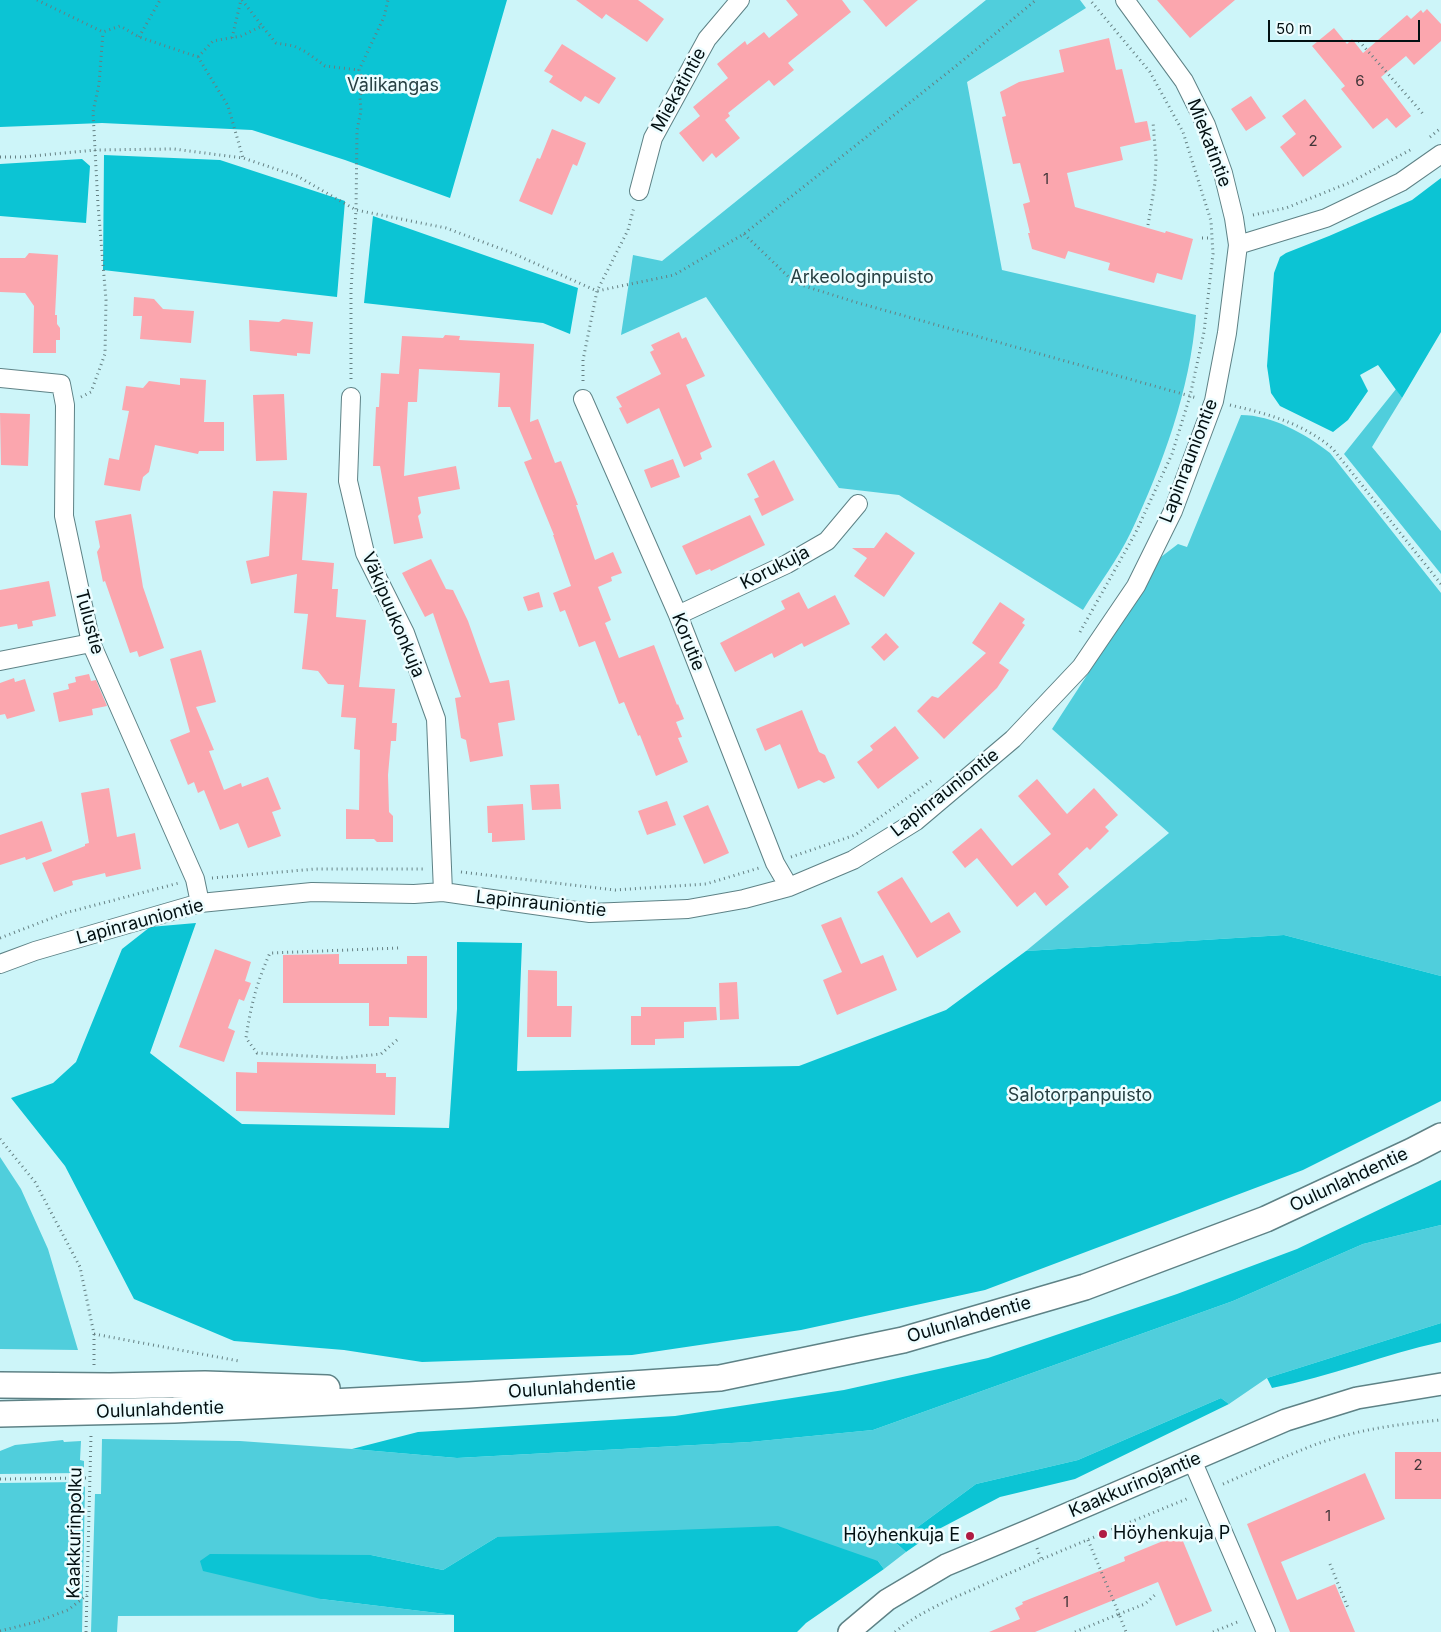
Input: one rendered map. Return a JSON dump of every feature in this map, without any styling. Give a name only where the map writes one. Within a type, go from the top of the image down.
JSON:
[{"type":"main road","name":"Oulunlahdentie","points":[[0,1414],[174,1410],[470,1395],[720,1378],[903,1340],[1085,1287],[1274,1215],[1441,1136]]},
{"type":"main road","name":"Oulunlahdentie","points":[[0,1385],[110,1386],[205,1384],[368,1388],[470,1395]]},
{"type":"street","name":"Miekatintie","points":[[640,191],[652,138],[707,39],[740,0]]},
{"type":"street","name":"Miekatintie","points":[[1125,0],[1184,81],[1206,125],[1222,173],[1234,218],[1238,245]]},
{"type":"street","points":[[1238,245],[1326,218],[1401,182],[1441,154]]},
{"type":"street","name":"Lapinrauniontie","points":[[0,964],[44,949],[200,903],[312,892],[414,894],[443,892],[590,913],[688,909],[744,899],[789,887],[853,860],[916,821],[1013,739],[1081,666],[1136,586],[1173,511],[1214,401],[1227,333],[1238,245]]},
{"type":"street","name":"Tulustie","points":[[0,378],[61,384],[65,405],[64,516],[91,643],[195,879],[200,903]]},
{"type":"street","name":"Väkipuukonkuja","points":[[351,397],[348,481],[365,553],[405,633],[436,719],[443,892]]},
{"type":"street","name":"Korutie","points":[[583,399],[678,615],[775,863],[789,887]]},
{"type":"street","name":"Korukuja","points":[[678,615],[787,564],[827,541],[858,504]]},
{"type":"street","points":[[0,660],[91,643]]},
{"type":"street","name":"Kaakkurinojantie","points":[[849,1632],[887,1600],[946,1565],[1286,1420],[1357,1398],[1441,1384]]},
{"type":"street","points":[[1192,1460],[1266,1632]]},
{"type":"path","points":[[37,0],[103,32],[120,26],[138,37],[198,57],[228,106],[243,158]]},
{"type":"path","points":[[138,37],[160,0]]},
{"type":"path","points":[[242,0],[276,43],[294,46],[306,52],[324,66],[359,70]]},
{"type":"path","points":[[232,38],[242,0]]},
{"type":"path","points":[[351,397],[351,290],[356,210],[357,130],[361,112],[360,98],[363,81],[359,70],[384,17],[388,0]]},
{"type":"path","points":[[0,157],[22,157],[95,150],[174,149],[243,158],[297,176],[356,210],[446,228],[512,253],[597,291],[674,275],[744,234],[1036,0]]},
{"type":"path","points":[[1077,637],[1135,534],[1172,454],[1190,396],[1204,332],[1213,254],[1211,221],[1183,132],[1150,72],[1090,0]]},
{"type":"path","points":[[198,57],[213,41],[241,36],[262,26]]},
{"type":"path","points":[[65,405],[91,392],[104,354],[106,300],[93,112],[99,84],[103,32]]},
{"type":"path","points":[[1360,41],[1424,115]]},
{"type":"path","points":[[1148,225],[1155,183],[1156,160],[1153,122]]},
{"type":"path","points":[[1427,139],[1441,128]]},
{"type":"path","points":[[1234,218],[1286,208],[1351,182],[1420,145]]},
{"type":"path","points":[[583,399],[583,360],[597,291],[628,230],[640,191]]},
{"type":"path","points":[[744,234],[795,283],[1190,396],[1275,416],[1302,427],[1334,449],[1441,584]]},
{"type":"path","points":[[1202,238],[1212,238]]},
{"type":"path","points":[[0,938],[65,913],[195,879],[315,869],[442,869],[615,890],[706,884],[775,863],[855,835],[938,777]]},
{"type":"path","points":[[397,1040],[381,1054],[341,1058],[257,1053],[246,1038],[250,1012],[261,972],[270,953],[399,948]]},
{"type":"path","points":[[0,1140],[35,1182],[80,1267],[94,1334],[94,1369]]},
{"type":"path","points":[[94,1334],[248,1363]]},
{"type":"path","points":[[894,1632],[908,1621],[955,1598],[1315,1445],[1394,1424],[1441,1420]]},
{"type":"path","name":"Kaakkurinpolku","points":[[86,1632],[92,1435]]},
{"type":"path","points":[[0,1478],[90,1478]]},
{"type":"path","points":[[1088,1540],[1126,1632]]},
{"type":"path","points":[[1330,1564],[1348,1608]]},
{"type":"path","points":[[1075,1632],[1145,1604],[1156,1593]]},
{"type":"path","points":[[0,1631],[36,1622],[68,1610],[87,1594]]},
{"type":"path","points":[[1213,1632],[1258,1613]]},
{"type":"green space","name":"Välikangas","points":[[0,0],[507,0],[450,198],[345,160],[252,130],[102,123],[0,127]]},
{"type":"green space","name":"Arkeologinpuisto","points":[[986,0],[1080,0],[1086,8],[967,82],[1002,270],[1196,315],[1188,371],[1181,399],[1154,480],[1126,542],[1083,610],[899,495],[839,488],[706,297],[621,335],[633,255],[662,261]]},
{"type":"green space","points":[[104,155],[220,160],[345,201],[337,297],[103,270]]},
{"type":"green space","points":[[82,159],[90,166],[86,223],[0,216],[0,164]]},
{"type":"green space","points":[[1441,178],[1441,332],[1402,398],[1378,365],[1360,375],[1368,391],[1348,420],[1333,432],[1280,406],[1271,393],[1267,366],[1274,273],[1280,257],[1412,200]]},
{"type":"green space","points":[[373,216],[578,288],[570,334],[543,323],[364,303]]},
{"type":"green space","points":[[1396,389],[1402,398],[1372,447],[1441,531],[1441,574],[1344,454]]},
{"type":"green space","points":[[1241,415],[1265,418],[1288,427],[1330,453],[1441,593],[1441,976],[1284,935],[1026,951],[1169,833],[1052,729],[1143,589],[1161,557],[1178,544],[1187,547]]},
{"type":"green space","name":"Salotorpanpuisto","points":[[196,923],[150,1053],[242,1124],[449,1128],[457,1009],[457,942],[522,943],[517,1071],[799,1066],[946,1010],[1026,951],[1284,935],[1441,976],[1441,1101],[1303,1170],[985,1290],[801,1330],[632,1355],[422,1362],[344,1350],[234,1341],[134,1299],[65,1166],[11,1098],[53,1083],[76,1062],[122,949],[150,927]]},
{"type":"green space","points":[[0,1157],[21,1189],[48,1249],[78,1350],[0,1349]]},
{"type":"green space","points":[[1441,1180],[1441,1225],[1363,1244],[1233,1301],[873,1430],[750,1442],[457,1458],[352,1449],[418,1432],[675,1416],[844,1390],[988,1358],[1177,1294],[1297,1249]]},
{"type":"green space","points":[[1441,1225],[1441,1323],[1267,1378],[1229,1404],[1221,1398],[1078,1460],[976,1484],[896,1543],[906,1552],[884,1569],[878,1561],[497,1537],[443,1570],[371,1555],[321,1599],[454,1615],[118,1616],[117,1632],[91,1632],[95,1494],[101,1494],[102,1439],[240,1441],[457,1458],[750,1442],[873,1430],[1233,1301],[1363,1244]]},
{"type":"green space","points":[[1441,1323],[1441,1342],[1315,1378],[1272,1388],[1267,1378]]},
{"type":"green space","points":[[1221,1398],[1229,1404],[1075,1479],[1000,1497],[939,1529],[906,1552],[896,1543],[976,1484],[1078,1460]]},
{"type":"green space","points":[[63,1440],[64,1442],[81,1441],[80,1460],[84,1461],[84,1469],[79,1473],[0,1474],[0,1451],[15,1445]]},
{"type":"green space","points":[[78,1482],[85,1487],[82,1632],[0,1632],[0,1483]]},
{"type":"green space","points":[[778,1526],[878,1561],[884,1569],[806,1623],[797,1632],[454,1632],[454,1615],[321,1599],[203,1571],[200,1561],[210,1554],[371,1555],[443,1570],[497,1537]]},
{"type":"building","points":[[576,0],[638,0],[664,19],[647,42],[606,14],[602,19]]},
{"type":"building","points":[[786,0],[842,0],[851,12],[788,63],[794,70],[774,86],[769,80],[728,113],[730,116],[725,120],[740,138],[716,158],[712,153],[703,162],[679,133],[700,116],[693,107],[728,78],[717,64],[745,41],[747,45],[764,32],[769,38],[798,15]]},
{"type":"building","points":[[863,0],[918,0],[886,27]]},
{"type":"building","points":[[1157,0],[1235,0],[1190,38]]},
{"type":"building","points":[[1427,9],[1441,24],[1441,41],[1414,65],[1406,56],[1381,77],[1411,116],[1396,128],[1387,118],[1373,129],[1341,89],[1345,86],[1312,46],[1334,28],[1347,44],[1352,39],[1363,53],[1407,15],[1411,19],[1421,10],[1423,13]]},
{"type":"building","points":[[1109,38],[1116,70],[1122,69],[1135,123],[1147,121],[1151,140],[1120,147],[1123,160],[1067,173],[1075,207],[1165,233],[1166,231],[1193,239],[1182,280],[1157,273],[1154,283],[1108,270],[1110,263],[1068,251],[1065,259],[1032,249],[1023,204],[1030,202],[1020,163],[1013,164],[1002,117],[1006,116],[1000,92],[1019,82],[1064,72],[1059,50]]},
{"type":"building","points":[[562,44],[616,78],[599,104],[585,96],[581,102],[549,82],[553,76],[544,71]]},
{"type":"building","points":[[1251,96],[1266,118],[1246,131],[1231,109]]},
{"type":"building","points":[[1305,99],[1342,147],[1303,177],[1280,147],[1296,134],[1282,116]]},
{"type":"building","points":[[552,129],[586,143],[577,166],[573,164],[552,215],[519,201],[537,158],[540,159]]},
{"type":"building","points":[[29,253],[58,255],[55,315],[57,315],[57,324],[60,328],[60,340],[56,340],[56,353],[33,353],[34,306],[25,293],[0,292],[0,258],[25,258]]},
{"type":"building","points":[[134,297],[154,299],[163,309],[194,311],[191,343],[140,339],[142,316],[133,316]]},
{"type":"building","points":[[283,319],[313,322],[310,354],[297,353],[297,356],[250,351],[249,320],[279,322]]},
{"type":"building","points":[[679,332],[682,339],[686,337],[705,376],[686,385],[712,447],[700,453],[702,459],[684,467],[659,408],[627,424],[619,408],[622,407],[616,397],[661,374],[650,352],[654,350],[651,345]]},
{"type":"building","points":[[445,335],[460,336],[459,340],[534,344],[530,422],[538,419],[555,463],[561,461],[578,505],[576,505],[595,560],[613,552],[622,573],[611,577],[612,581],[598,587],[611,620],[605,623],[619,658],[654,645],[684,719],[676,722],[682,737],[678,738],[688,762],[656,776],[640,735],[638,736],[624,702],[619,704],[595,641],[579,647],[565,610],[560,612],[553,593],[571,586],[554,535],[524,462],[532,459],[510,407],[498,407],[500,373],[419,369],[417,402],[408,402],[404,476],[456,466],[460,489],[418,497],[421,513],[418,516],[423,538],[394,544],[380,466],[373,466],[376,407],[379,407],[381,373],[399,374],[402,336],[443,338]]},
{"type":"building","points":[[180,378],[206,380],[204,422],[224,422],[224,451],[199,451],[198,454],[155,445],[149,472],[143,477],[140,491],[104,485],[109,458],[119,460],[129,411],[122,410],[126,386],[143,388],[149,381],[180,385]]},
{"type":"building","points":[[284,394],[287,460],[256,461],[253,395]]},
{"type":"building","points":[[0,413],[30,414],[28,466],[1,465]]},
{"type":"building","points":[[673,459],[680,477],[651,488],[644,470]]},
{"type":"building","points":[[774,460],[794,500],[762,516],[754,499],[759,497],[747,474]]},
{"type":"building","points":[[273,491],[307,493],[302,560],[334,563],[332,589],[338,589],[336,617],[366,620],[359,687],[395,689],[392,723],[397,723],[396,741],[391,741],[388,775],[389,812],[393,816],[393,842],[377,842],[374,839],[346,839],[346,809],[359,810],[360,750],[354,749],[356,718],[341,717],[344,685],[328,684],[318,671],[302,669],[308,614],[294,613],[297,574],[251,584],[246,561],[269,556]]},
{"type":"building","points":[[131,514],[143,587],[164,648],[139,657],[137,651],[130,653],[105,581],[103,582],[97,552],[100,547],[95,521]]},
{"type":"building","points":[[750,515],[765,545],[711,571],[710,569],[696,575],[682,546]]},
{"type":"building","points":[[886,532],[915,553],[884,597],[854,576],[867,558],[852,548],[874,548]]},
{"type":"building","points":[[431,559],[446,589],[453,590],[468,621],[490,683],[509,680],[515,720],[498,723],[503,756],[470,762],[466,740],[461,738],[455,698],[461,697],[433,613],[425,617],[402,573]]},
{"type":"building","points":[[49,581],[56,616],[32,621],[33,626],[18,629],[17,624],[0,627],[0,590]]},
{"type":"building","points":[[539,592],[543,607],[528,611],[523,597]]},
{"type":"building","points":[[799,592],[808,609],[835,595],[850,624],[804,647],[802,643],[774,658],[772,653],[735,672],[720,643],[785,609],[781,601]]},
{"type":"building","points":[[1000,602],[1025,619],[1022,623],[1025,625],[999,663],[1009,670],[997,688],[944,739],[917,711],[932,696],[938,698],[986,653],[972,643]]},
{"type":"building","points":[[886,633],[899,647],[884,661],[871,647]]},
{"type":"building","points":[[201,650],[216,702],[196,707],[214,750],[209,751],[224,790],[241,783],[242,787],[268,777],[281,809],[272,812],[281,836],[248,848],[238,823],[220,830],[204,790],[198,793],[194,782],[188,785],[170,740],[190,732],[170,659]]},
{"type":"building","points":[[89,674],[91,681],[96,680],[107,706],[92,709],[93,715],[59,722],[53,693],[69,689],[68,684],[76,682],[75,677]]},
{"type":"building","points":[[14,678],[15,682],[25,679],[35,711],[7,719],[5,714],[0,715],[0,683]]},
{"type":"building","points":[[802,710],[819,752],[825,755],[835,778],[824,783],[819,780],[798,789],[780,744],[765,751],[756,729]]},
{"type":"building","points":[[895,726],[919,758],[878,789],[857,762],[873,750],[870,746]]},
{"type":"building","points":[[1037,779],[1067,814],[1094,788],[1118,815],[1105,827],[1109,831],[1090,850],[1087,847],[1058,874],[1069,887],[1046,906],[1035,892],[1017,907],[977,858],[965,868],[952,852],[981,828],[1012,866],[1051,834],[1018,796]]},
{"type":"building","points":[[559,784],[561,809],[532,810],[530,785]]},
{"type":"building","points":[[109,788],[117,837],[135,833],[141,869],[106,877],[105,873],[72,881],[73,885],[54,892],[42,863],[89,843],[81,793]]},
{"type":"building","points":[[667,801],[676,825],[647,835],[638,811]]},
{"type":"building","points":[[523,804],[525,840],[492,842],[492,833],[488,833],[487,806]]},
{"type":"building","points":[[708,805],[729,853],[704,864],[683,816]]},
{"type":"building","points":[[42,821],[52,851],[26,860],[25,857],[0,865],[0,835]]},
{"type":"building","points":[[902,877],[931,923],[949,912],[961,932],[917,958],[877,892]]},
{"type":"building","points":[[841,917],[861,964],[883,955],[897,990],[837,1015],[823,980],[842,972],[821,925]]},
{"type":"building","points":[[215,949],[251,962],[245,981],[251,983],[244,1001],[239,999],[228,1028],[235,1031],[224,1062],[179,1047]]},
{"type":"building","points":[[339,954],[339,964],[407,964],[407,956],[427,956],[427,1018],[389,1017],[389,1026],[369,1026],[369,1003],[283,1003],[283,955]]},
{"type":"building","points":[[528,970],[557,971],[557,1006],[572,1006],[571,1037],[527,1037]]},
{"type":"building","points":[[737,982],[739,1019],[720,1020],[719,983]]},
{"type":"building","points":[[641,1007],[716,1007],[717,1020],[684,1022],[684,1038],[655,1039],[655,1045],[631,1045],[631,1016],[641,1016]]},
{"type":"building","points":[[257,1062],[376,1064],[376,1073],[386,1073],[386,1077],[396,1077],[395,1115],[236,1111],[236,1072],[257,1073]]},
{"type":"building","points":[[1395,1452],[1441,1452],[1441,1499],[1395,1499]]},
{"type":"building","points":[[1365,1473],[1385,1519],[1281,1562],[1297,1600],[1335,1584],[1355,1632],[1290,1632],[1247,1524]]},
{"type":"building","points":[[1180,1534],[1212,1611],[1176,1626],[1158,1582],[1035,1632],[989,1632],[1020,1619],[1015,1608],[1023,1604],[1022,1602],[1125,1561],[1124,1557]]},
{"type":"place","name":"Höyhenkuja P","points":[[1103,1534]]},
{"type":"place","name":"Höyhenkuja E","points":[[970,1536]]}]
